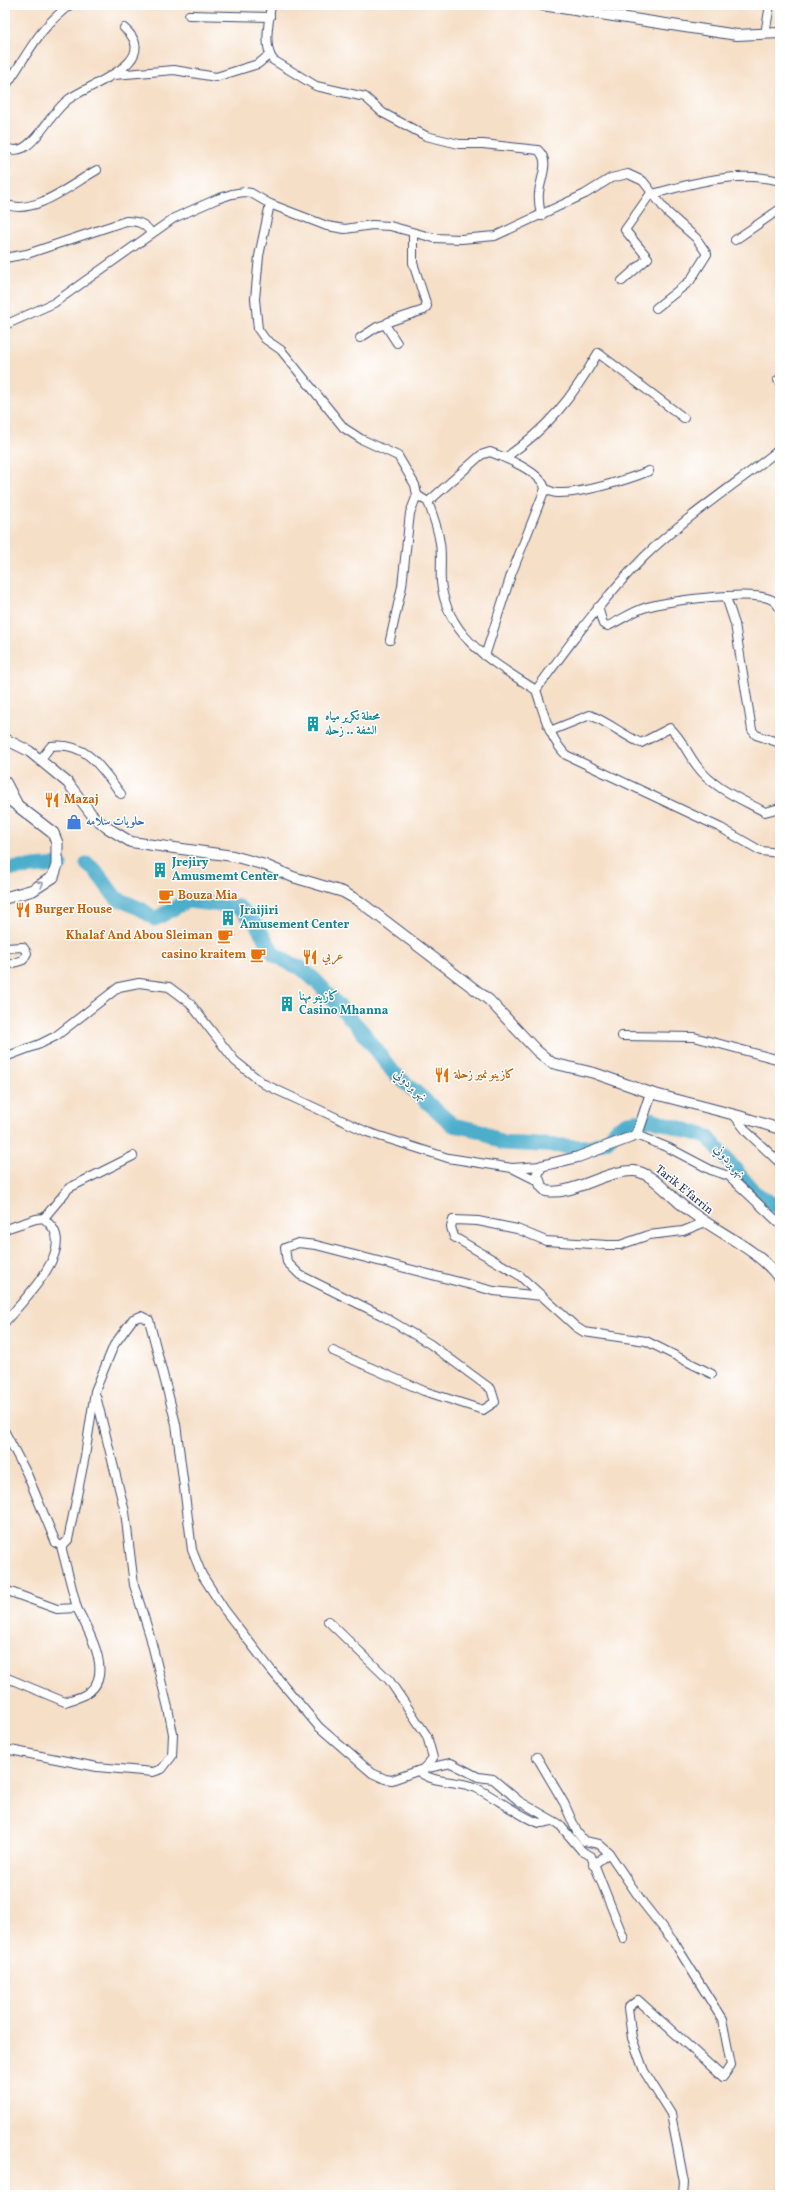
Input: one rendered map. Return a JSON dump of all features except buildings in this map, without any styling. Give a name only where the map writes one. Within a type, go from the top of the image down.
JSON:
[{"type":"main road","points":[[5,782],[18,807]]},
{"type":"main road","points":[[5,796],[53,833],[57,843],[57,865],[54,877],[33,890],[5,898]]},
{"type":"street","points":[[5,87],[32,42],[50,22],[70,5]]},
{"type":"street","points":[[270,5],[267,47],[269,55],[273,60],[316,86],[365,98],[383,113],[426,136],[459,144],[483,144],[538,150],[542,153],[545,163],[538,194],[541,216]]},
{"type":"street","points":[[542,5],[737,35],[780,32]]},
{"type":"street","points":[[765,34],[770,5]]},
{"type":"street","points":[[189,15],[270,17]]},
{"type":"street","points":[[5,147],[16,150],[23,148],[32,141],[54,113],[69,98],[112,75],[129,63],[133,54],[135,41],[133,35],[124,28]]},
{"type":"street","points":[[112,75],[174,70],[216,77],[258,64],[269,55]]},
{"type":"street","points":[[5,204],[11,207],[49,200],[97,170]]},
{"type":"street","points":[[5,325],[54,303],[128,252],[151,233],[181,214],[232,194],[244,192],[252,193],[270,204],[327,226],[345,229],[372,225],[390,226],[434,238],[461,239],[495,236],[541,216],[585,194],[612,178],[628,174],[642,181],[667,212],[696,238],[707,254],[690,281],[656,308]]},
{"type":"street","points":[[622,281],[648,258],[625,230],[652,194],[684,186],[739,176],[769,178],[780,181]]},
{"type":"street","points":[[270,204],[259,256],[254,299],[258,329],[266,339],[285,355],[344,428],[361,439],[398,456],[415,485],[417,496],[410,513],[402,586],[390,640]]},
{"type":"street","points":[[735,240],[780,209]]},
{"type":"street","points":[[5,258],[27,254],[126,221],[134,221],[144,224],[151,233]]},
{"type":"street","points":[[360,338],[388,322],[426,308],[413,263],[413,233]]},
{"type":"street","points":[[386,324],[397,343]]},
{"type":"street","points":[[505,458],[530,440],[561,409],[598,352],[684,418]]},
{"type":"street","points":[[536,690],[598,607],[645,556],[697,513],[780,449]]},
{"type":"street","points":[[428,502],[481,455],[490,452],[505,458],[541,479],[545,489],[499,609],[485,656]]},
{"type":"street","points":[[545,489],[556,493],[574,491],[632,478],[649,471]]},
{"type":"street","points":[[417,496],[428,502],[441,544],[441,584],[447,605],[462,634],[485,656],[536,690],[550,732],[558,747],[566,755],[721,828],[761,852],[780,853]]},
{"type":"street","points":[[598,607],[603,624],[608,626],[647,607],[701,597],[726,596],[767,598],[777,604],[780,610]]},
{"type":"street","points":[[726,596],[735,624],[752,730],[756,734],[780,743]]},
{"type":"street","points":[[550,732],[590,715],[606,721],[627,737],[640,743],[670,728],[679,736],[696,765],[709,779],[725,792],[765,812],[780,808]]},
{"type":"street","points":[[5,739],[24,748],[40,760],[68,783],[92,815],[106,828],[131,842],[233,856],[265,865],[292,877],[343,892],[359,901],[489,1000],[537,1051],[552,1063],[594,1073],[651,1093],[734,1115],[780,1130]]},
{"type":"street","points":[[40,760],[51,746],[63,744],[79,749],[92,757],[122,794]]},
{"type":"street","points":[[5,948],[23,947],[27,953],[23,960],[5,966]]},
{"type":"street","points":[[5,1057],[40,1044],[56,1036],[119,987],[138,983],[169,987],[189,1002],[235,1061],[264,1084],[367,1132],[448,1158],[512,1168],[541,1166],[578,1157],[640,1130],[651,1093]]},
{"type":"street","points":[[622,1036],[694,1037],[780,1060]]},
{"type":"street","points":[[734,1115],[748,1132],[780,1163]]},
{"type":"street","points":[[640,1130],[669,1148],[711,1170],[729,1176],[780,1224]]},
{"type":"street","points":[[5,1229],[36,1219],[44,1218],[70,1188],[133,1156]]},
{"type":"street","points":[[538,1181],[537,1173],[541,1166]]},
{"type":"street","points":[[512,1168],[538,1181]]},
{"type":"street","name":"Tarik E'farrin","points":[[538,1181],[546,1191],[559,1192],[606,1176],[626,1172],[642,1172],[703,1223],[745,1247],[770,1267],[780,1279]]},
{"type":"street","points":[[5,1322],[52,1263],[57,1244],[55,1231],[44,1218]]},
{"type":"street","points":[[703,1223],[683,1231],[649,1235],[620,1245],[546,1241],[517,1229],[478,1221],[453,1220],[451,1227],[454,1237],[519,1275],[584,1332],[646,1340],[712,1374]]},
{"type":"street","points":[[333,1351],[439,1396],[483,1410],[495,1402],[491,1388],[430,1344],[381,1315],[300,1274],[287,1262],[285,1248],[298,1243],[316,1245],[494,1291],[542,1296]]},
{"type":"street","points":[[61,1546],[68,1540],[85,1456],[95,1391],[114,1344],[133,1319],[141,1316],[149,1320],[176,1424],[184,1479],[189,1536],[196,1559],[208,1585],[237,1627],[319,1727],[372,1773],[385,1779],[392,1780],[421,1770],[451,1763],[478,1777],[493,1779],[519,1801],[559,1824],[582,1851],[591,1856],[593,1866],[624,1939]]},
{"type":"street","points":[[5,1748],[97,1767],[153,1772],[162,1769],[172,1756],[173,1734],[168,1708],[150,1636],[134,1585],[124,1512],[95,1391]]},
{"type":"street","points":[[5,1432],[27,1474],[56,1543],[61,1546],[77,1608],[93,1641],[100,1667],[94,1687],[86,1694],[65,1702],[5,1677]]},
{"type":"street","points":[[5,1590],[56,1609],[77,1608]]},
{"type":"street","points":[[328,1621],[389,1680],[427,1736],[433,1758],[421,1770]]},
{"type":"street","points":[[537,1757],[564,1802],[577,1832],[584,1841],[599,1844],[609,1853],[643,1903],[674,1942],[722,2019],[731,2065],[723,2077],[638,2000],[628,2008],[632,2038],[644,2071],[671,2114],[684,2182],[683,2195]]},
{"type":"street","points":[[421,1770],[425,1777],[439,1781],[459,1783],[476,1788],[540,1823],[553,1821]]},
{"type":"street","points":[[593,1866],[609,1853]]},
{"type":"waterway","name":"نهر بردوني","points":[[87,864],[95,870],[116,898],[141,909],[155,919],[187,901],[239,907],[256,924],[274,954],[301,968],[317,982],[362,1031],[393,1072],[453,1125],[481,1131],[503,1143],[582,1147],[593,1146],[608,1140],[617,1129],[628,1122],[651,1119],[708,1137],[754,1192],[780,1209]]},
{"type":"waterway","name":"نهر بردوني","points":[[5,869],[60,865]]},
{"type":"place","name":"محطة تكرير مياه الشفة .. زحله","points":[[313,724]]},
{"type":"place","name":"Mazaj","points":[[52,800]]},
{"type":"place","name":"حلويات سلامه","points":[[74,822]]},
{"type":"place","name":"Jrejiry Amusmemt Center","points":[[160,870]]},
{"type":"place","name":"Bouza Mia","points":[[166,896]]},
{"type":"place","name":"Burger House","points":[[23,910]]},
{"type":"place","name":"Jraijiri Amusement Center","points":[[228,918]]},
{"type":"place","name":"Khalaf And Abou Sleiman","points":[[225,936]]},
{"type":"place","name":"casino kraitem","points":[[258,955]]},
{"type":"place","name":"عربي","points":[[310,957]]},
{"type":"place","name":"كازينو مهنا Casino Mhanna","points":[[287,1004]]},
{"type":"place","name":"كازينو نمير زحلة","points":[[442,1075]]}]
